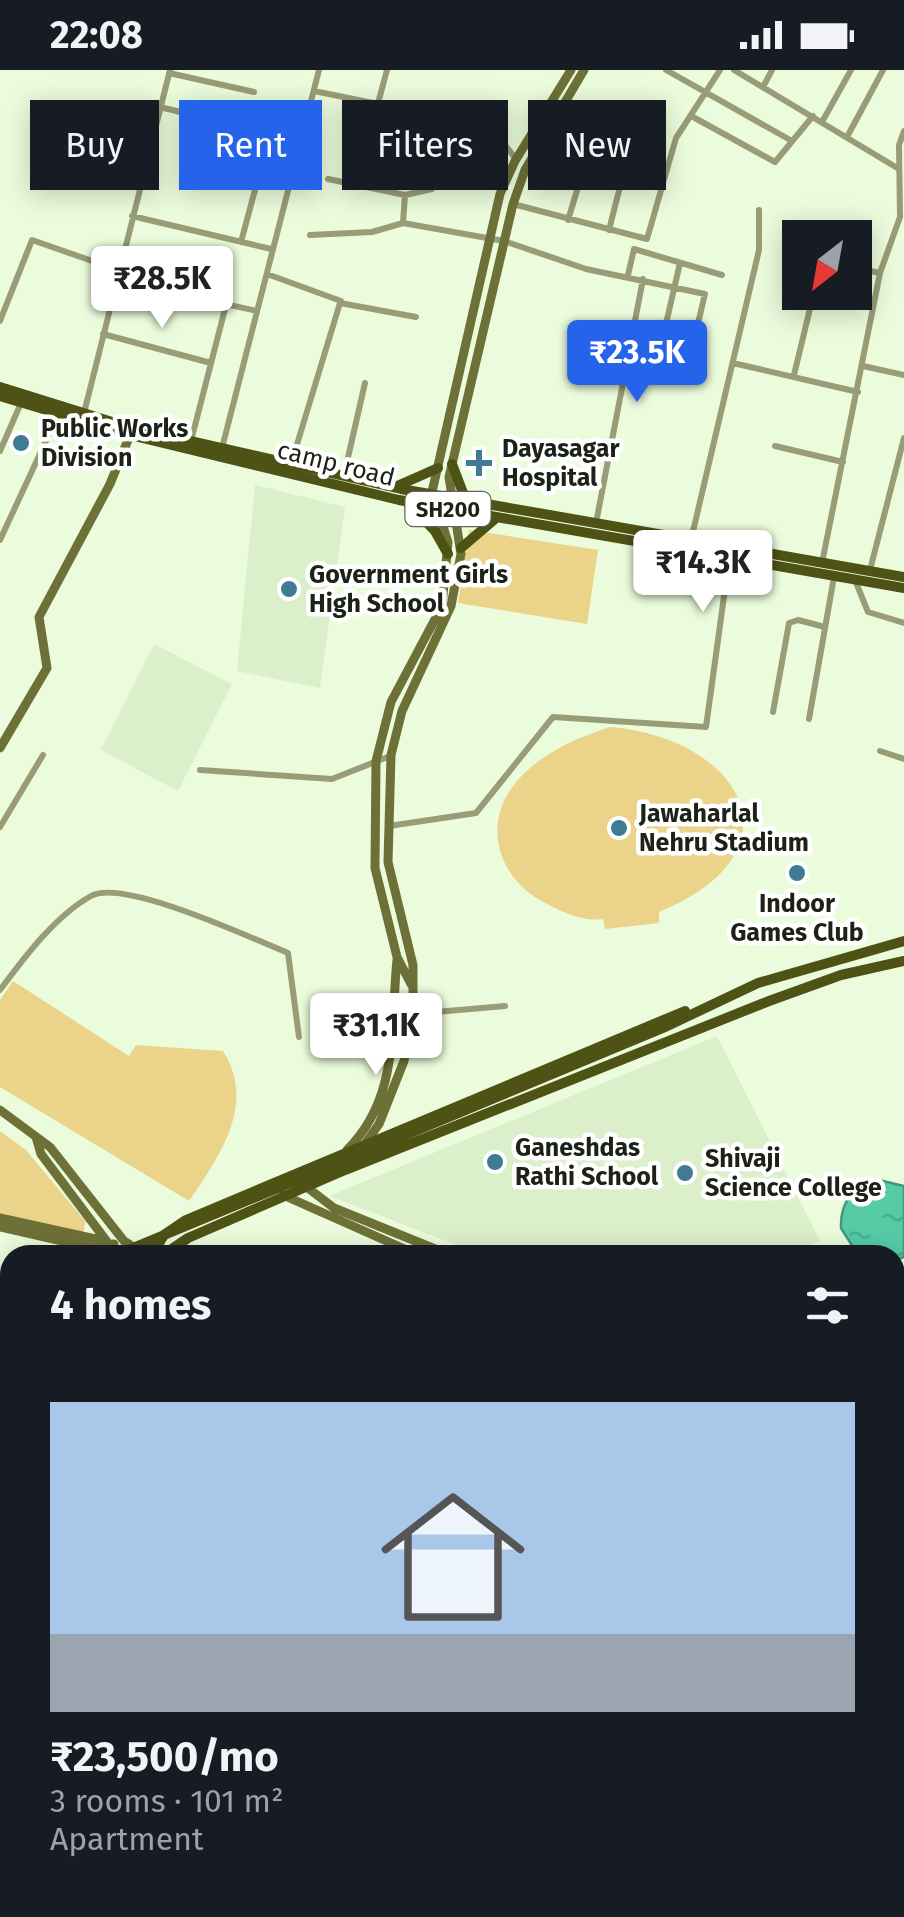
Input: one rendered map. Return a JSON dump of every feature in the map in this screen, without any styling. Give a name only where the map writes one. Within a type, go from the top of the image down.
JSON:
[{"type":"main road","name":"camp road","points":[[0,388],[130,435],[458,512],[729,560],[904,577]]},
{"type":"main road","name":"camp road","points":[[0,396],[58,415],[394,487],[691,542],[821,569],[834,577],[904,588]]},
{"type":"main road","points":[[452,464],[465,498]]},
{"type":"main road","points":[[394,487],[438,468]]},
{"type":"main road","points":[[406,501],[435,530],[448,554]]},
{"type":"main road","points":[[461,548],[496,518]]},
{"type":"main road","points":[[158,1245],[186,1220],[705,1009],[758,983],[904,940]]},
{"type":"main road","points":[[178,1245],[303,1183],[345,1170],[788,994],[841,975],[904,961]]},
{"type":"main road","points":[[303,1183],[352,1152],[685,1011],[705,1009]]},
{"type":"main road","points":[[153,1245],[281,1193]]},
{"type":"main road","points":[[181,1245],[188,1238]]},
{"type":"street","points":[[222,448],[319,70]]},
{"type":"street","points":[[376,100],[387,70]]},
{"type":"street","points":[[412,987],[397,957],[374,854],[376,761],[391,702],[442,606],[448,554],[432,492],[500,194],[516,158],[572,70]]},
{"type":"street","points":[[567,100],[584,70]]},
{"type":"street","points":[[666,70],[792,142]]},
{"type":"street","points":[[666,166],[678,134],[694,117],[720,70]]},
{"type":"street","points":[[734,70],[899,169]]},
{"type":"street","points":[[763,86],[772,70]]},
{"type":"street","points":[[822,122],[851,70]]},
{"type":"street","points":[[847,137],[883,70]]},
{"type":"street","points":[[83,418],[170,71],[254,92]]},
{"type":"street","points":[[314,92],[354,100]]},
{"type":"street","points":[[160,107],[271,136],[241,242]]},
{"type":"street","points":[[694,117],[775,162],[813,116]]},
{"type":"street","points":[[821,569],[880,273],[900,218],[899,169],[904,132]]},
{"type":"street","points":[[508,148],[516,158]]},
{"type":"street","points":[[352,1152],[379,1124],[404,1061],[413,1014],[412,959],[388,862],[392,755],[402,710],[451,606],[461,548],[458,512],[450,496],[452,464],[513,204],[528,172]]},
{"type":"street","points":[[328,180],[405,195],[424,190]]},
{"type":"street","points":[[568,220],[577,190]]},
{"type":"street","points":[[609,230],[619,190]]},
{"type":"street","points":[[513,204],[648,239],[659,190]]},
{"type":"street","points":[[403,224],[405,195]]},
{"type":"street","points":[[691,542],[733,363],[759,210]]},
{"type":"street","points":[[132,216],[271,249]]},
{"type":"street","points":[[310,235],[372,232],[403,224],[504,240],[586,269],[705,294],[689,361],[629,348]]},
{"type":"street","points":[[0,321],[32,240],[118,270]]},
{"type":"street","points":[[628,275],[634,249],[722,276]]},
{"type":"street","points":[[659,354],[680,262]]},
{"type":"street","points":[[872,271],[880,273]]},
{"type":"street","points":[[267,274],[342,301],[416,317]]},
{"type":"street","points":[[596,524],[643,278]]},
{"type":"street","points":[[184,295],[257,312]]},
{"type":"street","points":[[291,464],[342,301]]},
{"type":"street","points":[[191,441],[226,305]]},
{"type":"street","points":[[794,375],[810,310]]},
{"type":"street","points":[[103,334],[211,362]]},
{"type":"street","points":[[733,363],[858,392]]},
{"type":"street","points":[[863,366],[904,375]]},
{"type":"street","points":[[344,476],[364,383]]},
{"type":"street","points":[[0,451],[20,403]]},
{"type":"street","points":[[0,540],[58,415]]},
{"type":"street","points":[[0,748],[47,668],[39,617],[110,484],[130,435]]},
{"type":"street","points":[[870,571],[904,438]]},
{"type":"street","points":[[776,446],[844,462]]},
{"type":"street","points":[[388,826],[476,813],[553,717],[706,728],[729,560]]},
{"type":"street","points":[[809,718],[834,577]]},
{"type":"street","points":[[855,580],[868,612],[904,623]]},
{"type":"street","points":[[772,712],[790,622],[826,626]]},
{"type":"street","points":[[880,751],[904,759]]},
{"type":"street","points":[[0,827],[42,755]]},
{"type":"street","points":[[200,770],[332,779],[392,755]]},
{"type":"street","points":[[0,990],[28,952],[93,894],[124,890],[288,953],[299,1037]]},
{"type":"street","points":[[345,1170],[388,1080],[393,1057],[397,957]]},
{"type":"street","points":[[413,1014],[505,1006]]},
{"type":"street","points":[[0,1110],[50,1147],[128,1245]]},
{"type":"street","points":[[35,1134],[41,1154],[109,1245]]},
{"type":"street","points":[[303,1183],[334,1208],[425,1245]]},
{"type":"street","points":[[281,1193],[396,1245]]},
{"type":"street","points":[[0,1218],[100,1240],[106,1245]]},
{"type":"street","points":[[0,1227],[79,1245]]},
{"type":"street","points":[[120,1245],[124,1241]]},
{"type":"shaded area","name":"Government Girls High School","points":[[255,485],[345,507],[320,688],[237,671]]},
{"type":"shaded area","points":[[469,530],[598,550],[587,624],[458,603]]},
{"type":"shaded area","points":[[154,644],[232,684],[178,791],[101,750]]},
{"type":"shaded area","name":"Jawaharlal Nehru Stadium","points":[[610,727],[656,736],[694,752],[722,775],[739,801],[743,830],[732,859],[705,887],[659,912],[659,923],[605,929],[603,919],[573,916],[529,892],[506,864],[497,831],[506,797],[527,771],[560,748]]},
{"type":"shaded area","points":[[13,981],[129,1056],[136,1045],[223,1051],[233,1071],[235,1110],[222,1148],[189,1201],[0,1087],[0,1000]]},
{"type":"shaded area","name":"Shivaji Science College","points":[[717,1036],[820,1241],[808,1245],[457,1245],[329,1196]]},
{"type":"shaded area","points":[[0,1131],[26,1150],[85,1221],[84,1231],[78,1236],[0,1220]]},
{"type":"water","points":[[879,1180],[904,1186],[904,1245],[852,1245],[841,1228],[843,1210],[850,1196]]},
{"type":"place","name":"Public Works Division","points":[[21,443]]},
{"type":"place","name":"Dayasagar Hospital","points":[[479,463]]},
{"type":"place","name":"Government Girls High School","points":[[289,589]]},
{"type":"place","name":"Jawaharlal Nehru Stadium","points":[[619,828]]},
{"type":"place","name":"Indoor Games Club","points":[[797,873]]},
{"type":"place","name":"Ganeshdas Rathi School","points":[[495,1162]]},
{"type":"place","name":"Shivaji Science College","points":[[685,1173]]}]
